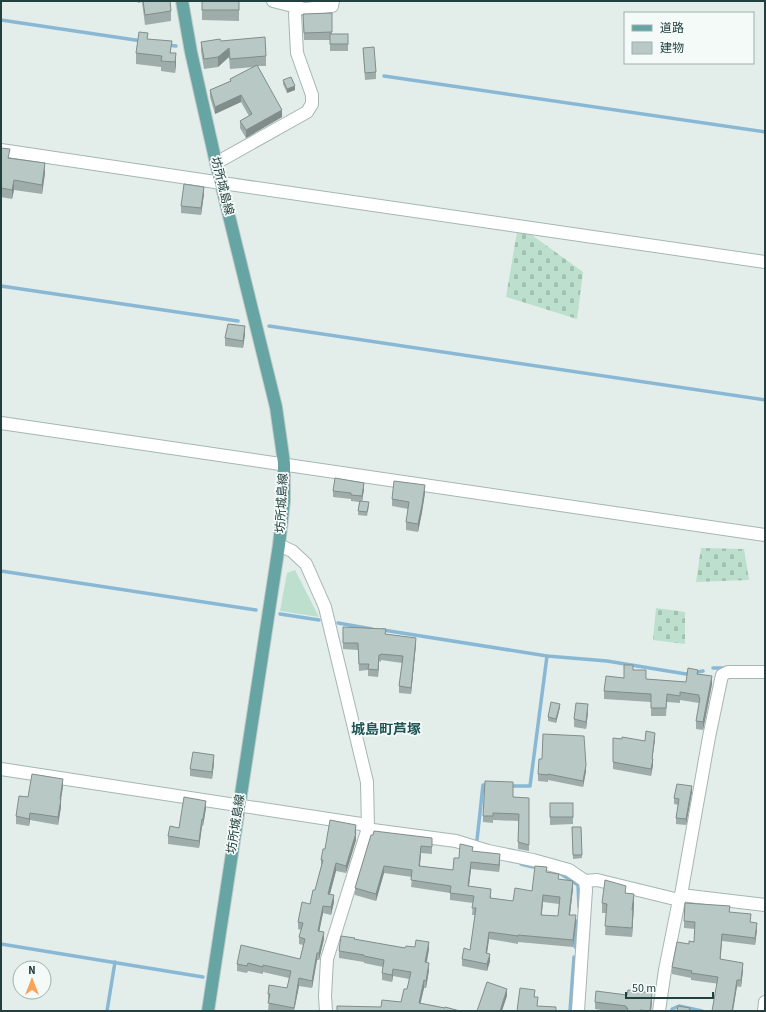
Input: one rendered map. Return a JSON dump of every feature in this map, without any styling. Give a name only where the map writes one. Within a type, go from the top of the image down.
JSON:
[{"type":"main road","name":"坊所城島線","points":[[182,1],[191,52],[216,163],[276,407],[284,464],[284,502],[279,545],[208,1011]]},
{"type":"street","points":[[273,1],[305,9],[332,6],[333,1]]},
{"type":"street","points":[[216,163],[307,112],[312,104],[312,95],[297,53],[295,14],[297,7]]},
{"type":"street","points":[[1,150],[765,262]]},
{"type":"street","points":[[1,423],[765,535]]},
{"type":"street","points":[[279,545],[292,551],[306,564],[325,607],[367,782],[368,828],[327,959],[325,996],[326,1011]]},
{"type":"street","points":[[659,1011],[665,970],[722,675],[728,672],[765,672]]},
{"type":"street","points":[[1,769],[361,824],[374,830],[456,841],[488,851],[533,860],[569,870],[585,881],[597,880],[680,898],[765,905]]},
{"type":"street","points":[[578,1011],[586,890],[585,881]]},
{"type":"street","points":[[764,1011],[765,1002]]},
{"type":"green space","points":[[517,232],[529,233],[583,272],[577,319],[506,297]]},
{"type":"green space","points":[[701,548],[744,549],[749,580],[696,582]]},
{"type":"green space","points":[[295,570],[319,617],[280,611],[287,573]]},
{"type":"green space","points":[[656,608],[685,612],[685,644],[653,640]]},
{"type":"building","points":[[143,1],[170,1],[171,11],[145,15]]},
{"type":"building","points":[[202,1],[239,1],[239,10],[202,10]]},
{"type":"building","points":[[332,13],[332,32],[304,33],[303,14]]},
{"type":"building","points":[[139,32],[148,33],[147,39],[172,41],[170,53],[176,53],[175,62],[161,61],[162,56],[136,53]]},
{"type":"building","points":[[330,34],[348,34],[348,44],[330,44]]},
{"type":"building","points":[[265,37],[266,56],[230,59],[229,48],[218,57],[204,59],[201,42],[220,39],[221,41]]},
{"type":"building","points":[[374,47],[376,72],[365,73],[363,48]]},
{"type":"building","points":[[257,65],[282,110],[246,130],[240,121],[252,114],[241,95],[215,107],[210,90],[231,81],[230,79]]},
{"type":"building","points":[[291,77],[295,86],[287,89],[283,80]]},
{"type":"building","points":[[1,148],[10,149],[8,158],[45,163],[42,185],[14,180],[12,190],[1,188]]},
{"type":"building","points":[[184,184],[204,187],[201,208],[181,206]]},
{"type":"building","points":[[228,324],[245,326],[243,341],[225,338]]},
{"type":"building","points":[[335,478],[364,483],[362,496],[333,491]]},
{"type":"building","points":[[394,481],[425,485],[418,524],[406,522],[409,502],[392,499]]},
{"type":"building","points":[[360,501],[369,502],[367,512],[358,511]]},
{"type":"building","points":[[343,627],[386,629],[385,634],[416,638],[411,688],[399,686],[403,656],[381,654],[379,655],[378,670],[368,669],[369,664],[359,664],[358,643],[343,643]]},
{"type":"building","points":[[624,665],[633,665],[633,670],[646,670],[646,679],[686,682],[688,668],[698,670],[697,674],[712,676],[703,722],[696,721],[700,698],[699,695],[680,692],[680,696],[667,694],[666,708],[651,708],[651,694],[604,691],[606,676],[624,678]]},
{"type":"building","points":[[551,702],[560,704],[556,719],[548,717]]},
{"type":"building","points":[[576,703],[588,704],[586,722],[574,719]]},
{"type":"building","points":[[646,731],[655,733],[651,769],[613,762],[613,738],[622,739],[622,737],[645,741]]},
{"type":"building","points":[[543,734],[584,736],[586,765],[583,781],[548,774],[538,774],[539,759],[542,759]]},
{"type":"building","points":[[193,752],[214,755],[212,772],[190,769]]},
{"type":"building","points":[[32,774],[63,779],[58,817],[30,813],[29,819],[16,816],[19,796],[28,797]]},
{"type":"building","points":[[485,781],[513,782],[513,797],[529,798],[529,845],[518,842],[519,814],[493,813],[493,816],[483,816]]},
{"type":"building","points":[[677,784],[692,786],[686,819],[676,818],[679,799],[674,798]]},
{"type":"building","points":[[184,797],[206,801],[199,841],[168,836],[170,826],[179,828]]},
{"type":"building","points":[[550,803],[573,803],[573,817],[550,817]]},
{"type":"building","points":[[330,820],[356,825],[356,833],[346,866],[336,863],[328,894],[334,895],[331,907],[323,906],[318,931],[324,932],[319,953],[317,953],[312,981],[299,978],[294,1008],[268,1003],[270,994],[268,994],[269,985],[287,988],[291,971],[248,963],[247,966],[237,964],[241,945],[300,959],[305,939],[299,937],[303,923],[298,922],[302,902],[310,904],[313,890],[315,890],[323,860],[321,860],[323,849],[325,849]]},
{"type":"building","points":[[572,827],[581,827],[582,855],[573,855]]},
{"type":"building","points":[[374,831],[432,838],[432,847],[421,846],[419,866],[453,870],[454,858],[459,858],[460,844],[473,847],[472,851],[500,854],[499,865],[471,862],[468,886],[491,889],[490,898],[513,901],[515,888],[532,891],[535,866],[547,867],[546,872],[559,874],[558,879],[573,881],[569,915],[576,915],[573,940],[518,936],[489,932],[486,953],[490,954],[487,964],[462,959],[464,948],[470,950],[476,908],[472,908],[474,896],[450,893],[451,886],[411,880],[412,870],[384,866],[376,894],[355,888],[371,835],[373,835]],"holes":[[[543,895],[560,897],[558,916],[541,915]]]},
{"type":"building","points":[[605,880],[626,886],[625,893],[634,894],[632,928],[605,926],[607,904],[602,903]]},
{"type":"building","points":[[685,903],[730,906],[729,912],[751,914],[750,922],[757,923],[755,938],[722,934],[720,959],[743,963],[741,980],[737,980],[732,1011],[712,1011],[718,977],[691,973],[692,971],[672,967],[677,942],[689,944],[689,941],[694,942],[695,922],[684,921]]},
{"type":"building","points":[[341,936],[405,948],[406,946],[415,947],[416,940],[429,942],[425,962],[429,963],[426,981],[424,980],[419,1003],[460,1011],[337,1011],[337,1006],[381,1007],[382,1000],[401,1002],[404,989],[407,989],[411,972],[393,969],[392,975],[382,973],[384,960],[339,951]]},
{"type":"building","points":[[487,982],[507,989],[500,1011],[477,1011]]},
{"type":"building","points":[[520,988],[535,990],[534,997],[538,997],[537,1006],[556,1007],[556,1011],[517,1011]]},
{"type":"building","points":[[628,990],[652,993],[650,1011],[627,1011],[628,1008],[626,1008],[626,1006],[595,1002],[596,991],[627,995]]},
{"type":"building","points":[[678,1006],[690,1008],[689,1010],[695,1011],[677,1011]]},
{"type":"waterway","points":[[1,20],[142,41]]},
{"type":"waterway","points":[[167,45],[176,46]]},
{"type":"waterway","points":[[384,76],[765,132]]},
{"type":"waterway","points":[[1,286],[238,321]]},
{"type":"waterway","points":[[269,326],[765,400]]},
{"type":"waterway","points":[[1,571],[256,610]]},
{"type":"waterway","points":[[280,614],[319,620]]},
{"type":"waterway","points":[[338,623],[372,629]]},
{"type":"waterway","points":[[383,630],[547,656],[607,661],[686,674],[703,671]]},
{"type":"waterway","points":[[509,786],[530,786],[547,656]]},
{"type":"waterway","points":[[713,668],[726,668]]},
{"type":"waterway","points":[[477,840],[483,785],[488,785]]},
{"type":"waterway","points":[[521,864],[533,867]]},
{"type":"waterway","points":[[559,873],[578,885],[579,907]]},
{"type":"waterway","points":[[575,947],[577,921]]},
{"type":"waterway","points":[[1,944],[203,977]]},
{"type":"waterway","points":[[570,1011],[574,957]]},
{"type":"waterway","points":[[107,1011],[115,962]]},
{"type":"waterway","points":[[672,1011],[672,1009],[679,1006],[702,1011]]},
{"type":"district","name":"城島町芦塚","points":[[386,730]]}]
